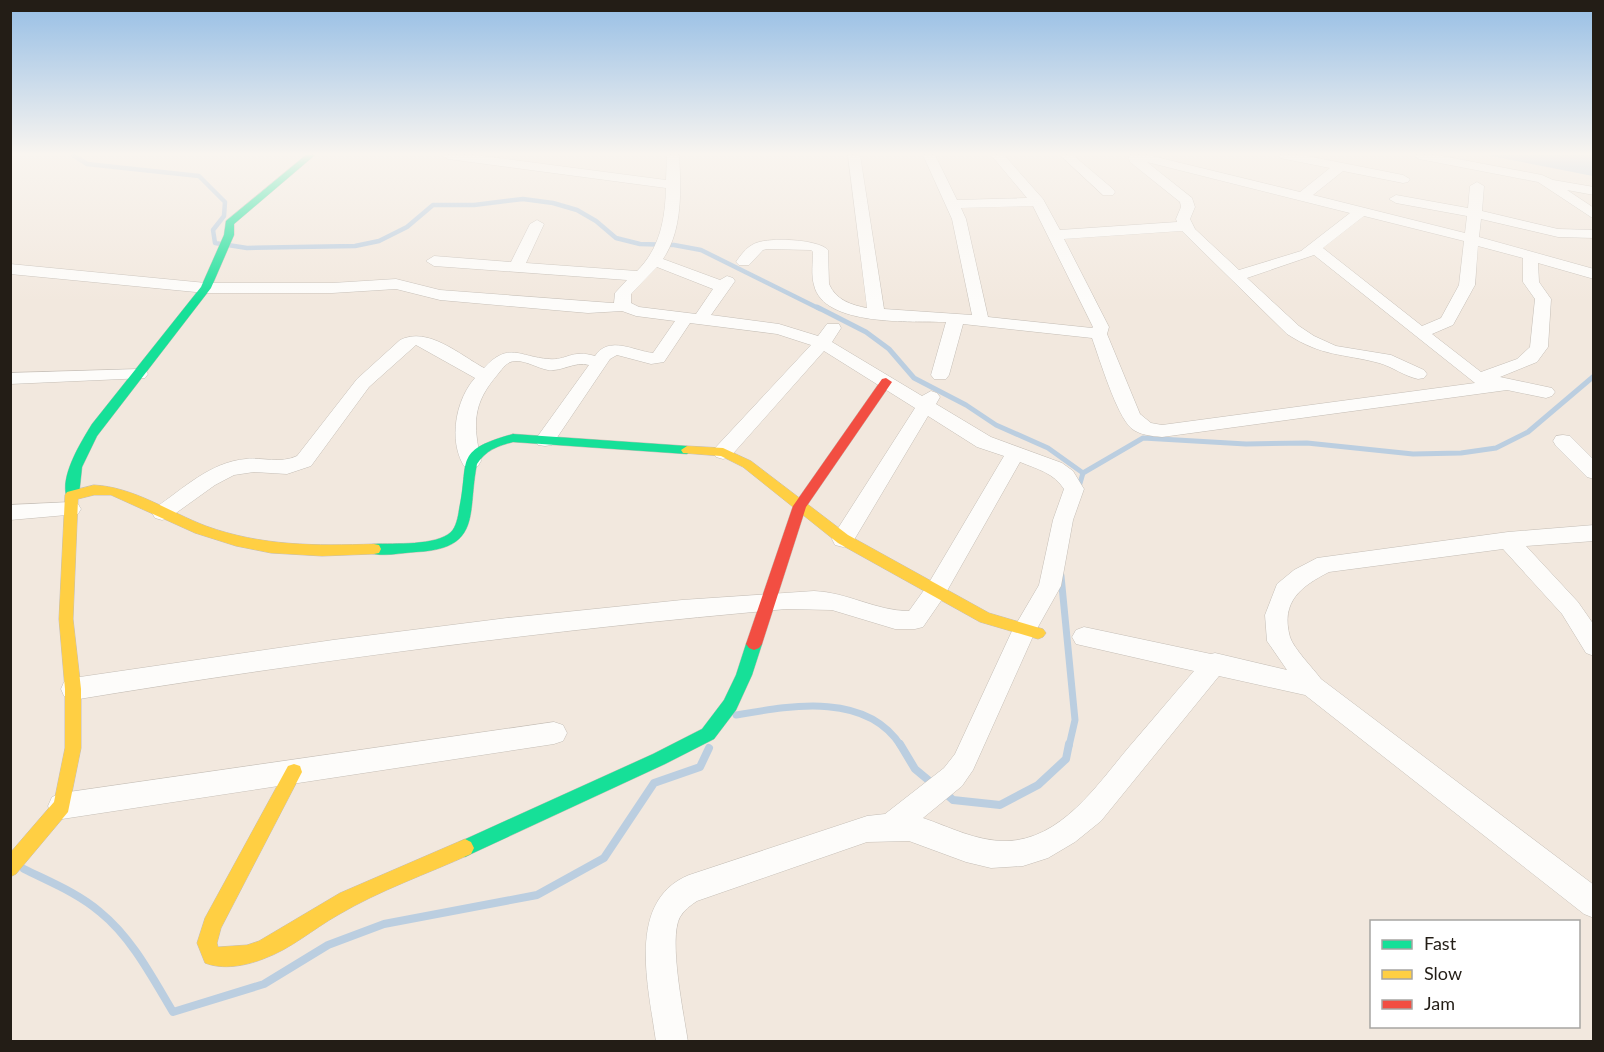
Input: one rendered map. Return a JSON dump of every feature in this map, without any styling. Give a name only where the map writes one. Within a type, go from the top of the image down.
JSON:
[{"type":"street","points":[[10,868],[45,830],[62,806],[73,748],[73,689],[66,618],[73,472],[81,451],[96,427],[206,288],[227,240],[229,223],[248,204]]},
{"type":"street","points":[[624,306],[621,300],[622,293],[657,258],[666,236],[672,204]]},
{"type":"street","points":[[861,204],[876,314]]},
{"type":"street","points":[[953,204],[964,239],[981,320]]},
{"type":"street","points":[[1039,204],[1101,327],[1099,334],[1131,415],[1136,424],[1146,430],[1162,431],[1505,385]]},
{"type":"street","points":[[1188,204],[1183,219],[1185,226],[1293,330],[1308,340],[1332,350],[1385,359],[1418,374]]},
{"type":"street","points":[[1329,204],[1471,239],[1593,274]]},
{"type":"street","points":[[1389,219],[1394,204]]},
{"type":"street","points":[[1424,204],[1565,234],[1593,234]]},
{"type":"street","points":[[1420,333],[1449,319],[1468,282],[1474,204]]},
{"type":"street","points":[[1578,204],[1593,215]]},
{"type":"street","points":[[1237,276],[1306,254],[1360,212]]},
{"type":"street","points":[[516,267],[537,224]]},
{"type":"street","points":[[1055,235],[1185,226]]},
{"type":"street","points":[[744,262],[758,247],[766,245],[814,246],[821,250],[821,276],[824,291],[839,306],[849,312],[981,320],[1099,334]]},
{"type":"street","points":[[1315,249],[1479,379],[1546,392]]},
{"type":"street","points":[[1479,379],[1523,363],[1531,358],[1539,347],[1543,299],[1531,282],[1530,255]]},
{"type":"street","points":[[545,440],[608,351],[614,350],[643,358],[658,358],[725,284],[657,258]]},
{"type":"street","points":[[434,261],[639,276]]},
{"type":"street","points":[[10,269],[206,288],[332,288],[396,284],[440,295],[594,309],[624,306],[636,311],[779,329],[822,343],[886,382],[928,402],[984,442],[1055,468],[1066,476],[1074,489],[1063,520],[1050,586],[1031,632],[954,777],[930,797],[910,809],[892,826]]},
{"type":"street","points":[[940,375],[956,318]]},
{"type":"street","points":[[723,452],[833,328]]},
{"type":"street","points":[[162,513],[222,473],[237,466],[283,468],[293,467],[304,461],[363,383],[406,344],[414,340],[423,340],[485,376]]},
{"type":"street","points":[[10,513],[72,502],[94,490],[113,491],[228,539],[286,550],[319,551],[442,544],[458,533],[465,514],[471,461],[465,420],[477,387],[485,376],[502,359],[510,356],[550,365],[580,357],[599,362]]},
{"type":"street","points":[[10,379],[139,374]]},
{"type":"street","points":[[294,772],[212,925],[207,943],[212,956],[227,958],[247,956],[272,947],[332,908],[708,734],[730,705],[744,675],[800,506],[886,382]]},
{"type":"street","points":[[843,539],[928,402]]},
{"type":"street","points":[[471,461],[479,447],[493,440],[513,438],[723,452],[747,464],[843,539],[985,618],[1031,632]]},
{"type":"street","points":[[1563,441],[1593,472]]},
{"type":"street","points":[[73,689],[241,662],[632,612],[826,600],[901,622],[915,620],[935,592],[1015,454]]},
{"type":"street","points":[[1593,533],[1508,540],[1325,564],[1302,576],[1285,590],[1276,615],[1279,641],[1312,686],[1593,904]]},
{"type":"street","points":[[1508,540],[1570,608],[1593,646]]},
{"type":"street","points":[[1084,637],[1215,663],[1312,686]]},
{"type":"street","points":[[672,1041],[661,934],[665,914],[675,899],[689,889],[856,833],[892,826],[911,828],[976,851],[1011,854],[1041,848],[1069,831],[1091,812],[1215,663]]},
{"type":"street","points":[[62,806],[554,734]]},
{"type":"waterway","points":[[225,204],[224,216],[213,230],[215,243],[247,248],[355,246],[379,241],[407,227],[433,205],[481,204]]},
{"type":"waterway","points":[[557,204],[577,210],[596,221],[616,238],[640,244],[674,245],[701,250],[820,309]]},
{"type":"waterway","points":[[817,307],[866,332],[889,349],[914,378],[966,405],[996,425],[1048,448],[1083,473]]},
{"type":"waterway","points":[[1083,473],[1143,438],[1246,444],[1307,443],[1413,454],[1461,453],[1496,448],[1528,432],[1594,376]]},
{"type":"waterway","points":[[1078,490],[1083,473]]},
{"type":"waterway","points":[[1061,576],[1075,720],[1069,746]]},
{"type":"waterway","points":[[736,715],[802,706],[847,710],[868,717],[886,729],[901,746]]},
{"type":"waterway","points":[[900,744],[915,769],[933,784]]},
{"type":"waterway","points":[[944,792],[953,800],[1000,805],[1038,785],[1066,759],[1069,744]]},
{"type":"waterway","points":[[24,869],[64,888],[111,922],[141,959],[173,1012],[264,984],[328,945],[384,924],[537,895],[604,858],[654,783],[700,767],[709,748]]},
{"type":"traffic: fast","points":[[72,495],[76,467],[96,427],[206,288],[229,235],[229,223],[252,204]]},
{"type":"traffic: fast","points":[[374,549],[434,546],[456,535],[464,519],[471,463],[478,453],[491,444],[513,438],[687,450]]},
{"type":"traffic: fast","points":[[465,848],[659,759],[708,734],[730,705],[744,675],[754,644]]},
{"type":"traffic: slow","points":[[687,450],[723,452],[747,464],[843,539],[985,618],[1038,633]]},
{"type":"traffic: slow","points":[[72,496],[94,490],[113,491],[200,529],[236,541],[271,548],[322,551],[374,549]]},
{"type":"traffic: slow","points":[[10,868],[62,806],[73,748],[73,689],[66,619],[72,495]]},
{"type":"traffic: slow","points":[[294,772],[212,925],[207,943],[212,956],[247,955],[262,950],[276,944],[331,908],[380,884],[465,848]]},
{"type":"traffic: jam","points":[[754,644],[800,506],[886,382]]}]
